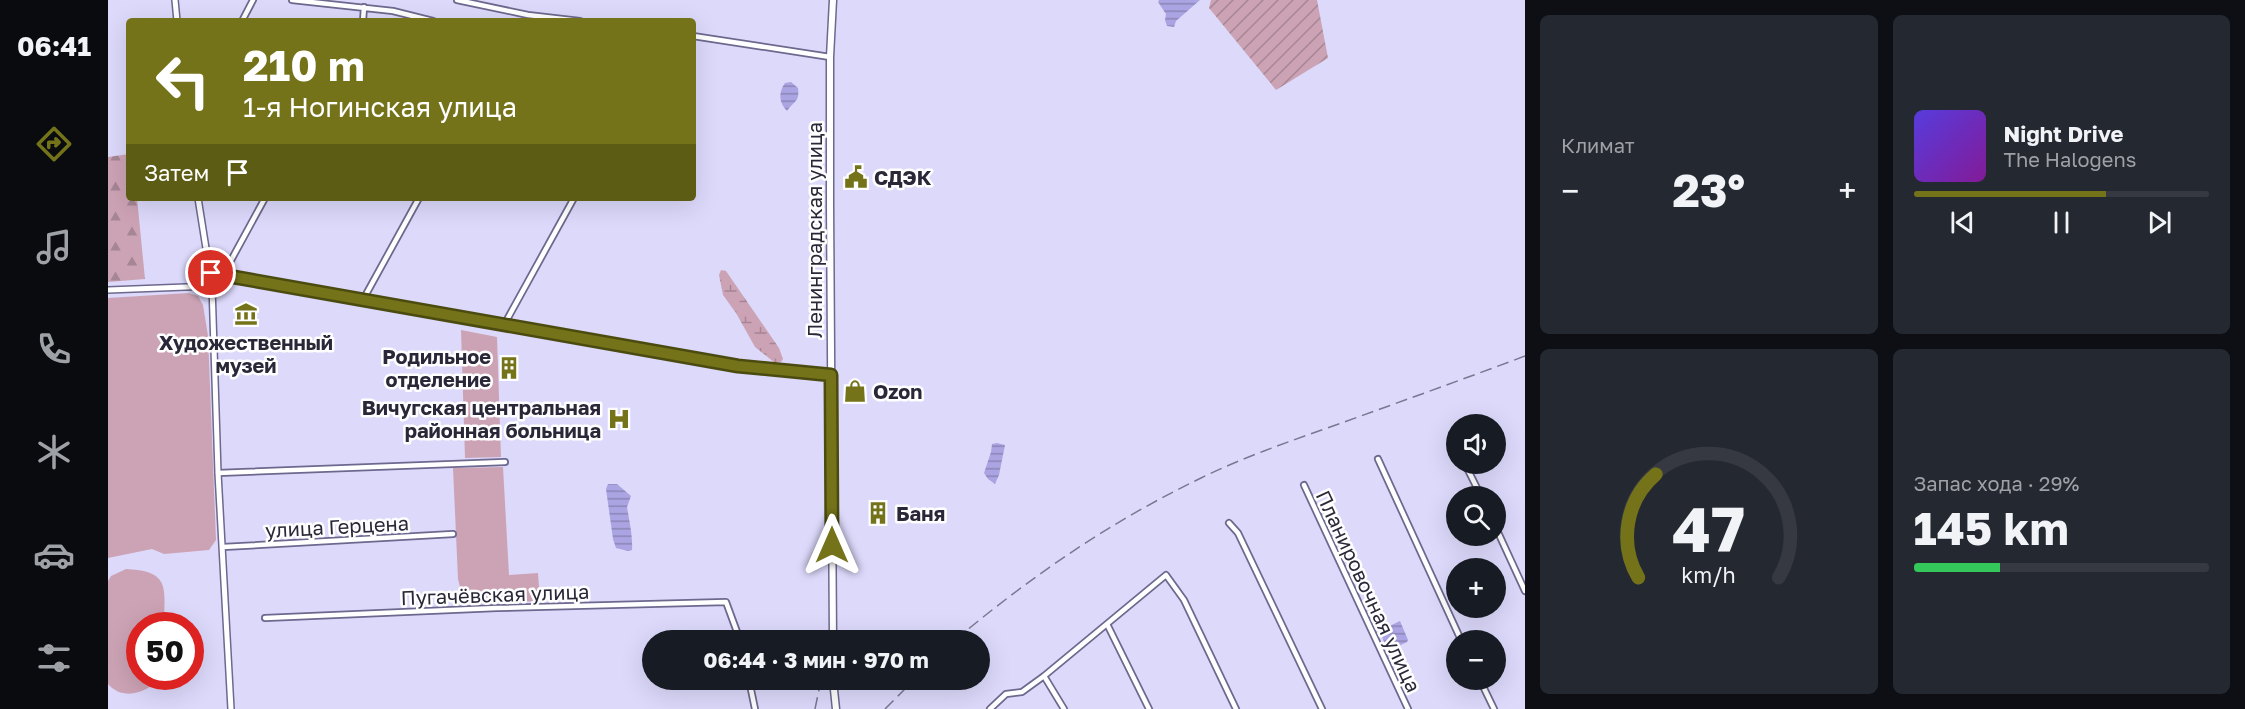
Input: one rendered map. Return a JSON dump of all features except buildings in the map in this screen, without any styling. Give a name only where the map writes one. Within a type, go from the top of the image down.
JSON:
[{"type":"main road","name":"Ленинградская улица","points":[[833,0],[830,57],[833,630]]},
{"type":"main road","points":[[834,690],[836,709]]},
{"type":"street","points":[[175,0],[177,18]]},
{"type":"street","points":[[244,18],[253,0]]},
{"type":"street","points":[[292,0],[393,11],[421,18]]},
{"type":"street","points":[[457,0],[555,18]]},
{"type":"street","points":[[363,18],[364,7]]},
{"type":"street","points":[[696,36],[830,57]]},
{"type":"street","points":[[199,201],[212,286],[218,473],[231,709]]},
{"type":"street","points":[[223,274],[263,201]]},
{"type":"street","points":[[364,298],[417,201]]},
{"type":"street","points":[[504,326],[572,201]]},
{"type":"street","points":[[211,273],[364,298],[504,326],[738,366],[831,375]]},
{"type":"street","points":[[108,290],[212,286]]},
{"type":"street","points":[[1378,459],[1456,630]]},
{"type":"street","points":[[218,473],[505,462]]},
{"type":"street","name":"Планировочная улица","points":[[1304,485],[1408,709]]},
{"type":"street","points":[[1229,523],[1238,533],[1322,709]]},
{"type":"street","name":"улица Герцена","points":[[223,548],[453,534]]},
{"type":"street","points":[[1504,546],[1525,591]]},
{"type":"street","points":[[990,709],[1006,694],[1022,692],[1044,676],[1166,575],[1187,605],[1236,709]]},
{"type":"street","name":"Пугачёвская улица","points":[[265,618],[497,608],[726,602],[736,630]]},
{"type":"street","points":[[1107,624],[1149,709]]},
{"type":"street","points":[[1044,676],[1064,709]]},
{"type":"street","points":[[751,690],[756,709]]},
{"type":"street","points":[[1485,690],[1494,709]]},
{"type":"green space","points":[[1211,0],[1317,0],[1328,58],[1276,90],[1209,8]]},
{"type":"green space","points":[[126,154],[126,201],[137,201],[145,279],[108,282],[108,157]]},
{"type":"green space","points":[[721,270],[726,271],[779,348],[783,359],[781,362],[775,363],[755,347],[723,295],[719,275]]},
{"type":"green space","points":[[189,293],[198,296],[203,305],[208,336],[216,540],[209,550],[164,554],[152,549],[108,558],[108,298]]},
{"type":"green space","points":[[461,330],[497,337],[501,457],[465,458]]},
{"type":"green space","points":[[503,467],[509,575],[538,573],[540,601],[464,604],[458,579],[453,468]]},
{"type":"green space","points":[[126,569],[151,574],[158,578],[164,592],[165,612],[126,612],[126,690],[145,690],[136,693],[121,693],[108,684],[108,581],[111,576]]},
{"type":"shaded area","points":[[1159,0],[1200,0],[1176,21],[1174,27],[1167,26],[1166,14]]},
{"type":"shaded area","points":[[791,82],[798,88],[798,97],[787,111],[780,94],[785,83]]},
{"type":"shaded area","points":[[992,444],[1005,445],[995,484],[984,473]]},
{"type":"shaded area","points":[[608,484],[617,484],[631,496],[627,507],[632,550],[616,548],[606,489]]},
{"type":"shaded area","points":[[1400,621],[1408,640],[1390,650],[1383,640],[1381,630]]},
{"type":"railway","points":[[967,630],[1073,551],[1135,513],[1201,478],[1266,450],[1525,356]]},
{"type":"railway","points":[[815,709],[819,690]]},
{"type":"railway","points":[[885,709],[904,690]]},
{"type":"place","name":"СДЭК","points":[[856,177]]},
{"type":"place","name":"Художественный музей","points":[[246,314]]},
{"type":"place","name":"Родильное отделение","points":[[509,368]]},
{"type":"place","name":"Ozon","points":[[855,391]]},
{"type":"place","name":"Вичугская центральная районная больница","points":[[619,419]]},
{"type":"place","name":"Баня","points":[[878,513]]},
{"type":"route","points":[[211,273],[364,298],[504,326],[738,366],[831,375],[832,545]]}]
